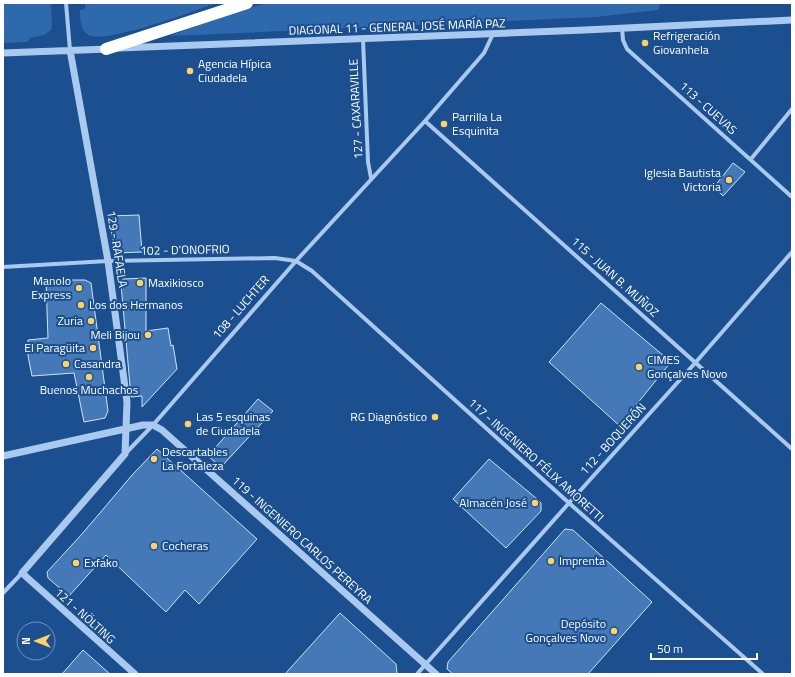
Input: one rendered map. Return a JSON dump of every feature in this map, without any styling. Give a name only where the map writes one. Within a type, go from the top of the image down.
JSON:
[{"type":"highway","points":[[106,49],[247,3]]},
{"type":"street","points":[[66,3],[70,50]]},
{"type":"street","name":"DIAGONAL 11 - GENERAL JOSÉ MARÍA PAZ","points":[[3,53],[493,34],[792,20]]},
{"type":"street","name":"113 - CUEVAS","points":[[622,28],[623,40],[627,49],[792,197]]},
{"type":"street","name":"108 - LUCHTER","points":[[3,593],[125,454],[153,425],[296,261],[425,121],[484,53],[493,34]]},
{"type":"street","name":"127 - CAXARAVILLE","points":[[363,39],[368,162],[372,178]]},
{"type":"street","name":"129 - RAFAELA","points":[[70,50],[108,261],[127,402],[125,454]]},
{"type":"street","points":[[751,159],[792,109]]},
{"type":"street","name":"115 - JUAN B. MUÑOZ","points":[[425,121],[792,449]]},
{"type":"street","name":"112 - BOQUERÓN","points":[[417,674],[696,362],[792,252]]},
{"type":"street","name":"102 - D'ONOFRIO","points":[[3,267],[108,261],[275,258],[296,261]]},
{"type":"street","name":"117 - INGENIERO FÉLIX AMORETTI","points":[[296,261],[312,271],[569,503],[763,674]]},
{"type":"street","points":[[3,456],[127,428],[153,425]]},
{"type":"street","name":"119 - INGENIERO CARLOS PEREYRA","points":[[153,425],[162,430],[436,674]]},
{"type":"street","name":"121 - NÖLTING","points":[[22,573],[134,674]]},
{"type":"shaded area","points":[[3,3],[51,3],[51,30],[44,35],[30,38],[28,42],[3,43]]},
{"type":"shaded area","points":[[85,3],[216,3],[131,31],[99,37],[89,35],[82,28],[80,21],[80,10],[85,9]]},
{"type":"shaded area","points":[[266,3],[661,3],[658,10],[596,17],[170,36],[211,20]]},
{"type":"building","name":"Iglesia Bautista Victoria","points":[[733,163],[745,172],[723,196],[714,187]]},
{"type":"building","points":[[139,215],[142,252],[116,253],[108,216]]},
{"type":"building","points":[[146,278],[146,331],[168,328],[171,346],[173,345],[177,369],[142,407],[142,396],[131,397],[121,284],[123,279]]},
{"type":"building","points":[[85,280],[91,283],[108,411],[105,418],[84,422],[74,373],[32,376],[28,356],[28,340],[48,338],[46,282]]},
{"type":"building","name":"CIMES Gonçalves Novo","points":[[601,303],[671,362],[632,410],[636,414],[622,428],[549,362]]},
{"type":"building","points":[[258,399],[273,411],[221,467],[208,456]]},
{"type":"building","points":[[157,449],[257,539],[199,604],[185,590],[166,612],[106,555],[69,596],[48,578],[47,572],[82,534],[133,474]]},
{"type":"building","points":[[489,459],[541,503],[541,511],[506,548],[453,499]]},
{"type":"building","points":[[565,529],[573,530],[652,602],[588,674],[453,674],[447,669],[448,662]]},
{"type":"building","points":[[340,613],[396,664],[397,674],[285,674]]},
{"type":"building","points":[[83,650],[110,674],[62,674]]},
{"type":"place","name":"Refrigeración Giovanhela","points":[[645,43]]},
{"type":"place","name":"Agencia Hípica Ciudadela","points":[[190,71]]},
{"type":"place","name":"Parrilla La Esquinita","points":[[444,124]]},
{"type":"place","name":"Iglesia Bautista Victoria","points":[[729,180]]},
{"type":"place","name":"Maxikiosco","points":[[140,283]]},
{"type":"place","name":"Manolo Express","points":[[79,288]]},
{"type":"place","name":"Los dos Hermanos","points":[[81,305]]},
{"type":"place","name":"Zuria","points":[[91,321]]},
{"type":"place","name":"Meli Bijou","points":[[148,335]]},
{"type":"place","name":"El Paragüita","points":[[93,348]]},
{"type":"place","name":"Casandra","points":[[66,364]]},
{"type":"place","name":"CIMES Gonçalves Novo","points":[[639,367]]},
{"type":"place","name":"Buenos Muchachos","points":[[89,377]]},
{"type":"place","name":"RG Diagnóstico","points":[[435,417]]},
{"type":"place","name":"Las 5 esquinas de Ciudadela","points":[[188,424]]},
{"type":"place","name":"Descartables La Fortaleza","points":[[154,459]]},
{"type":"place","name":"Almacén José","points":[[535,503]]},
{"type":"place","name":"Cocheras","points":[[154,546]]},
{"type":"place","name":"Imprenta","points":[[551,561]]},
{"type":"place","name":"Exfako","points":[[76,563]]},
{"type":"place","name":"Depósito Gonçalves Novo","points":[[614,631]]}]
